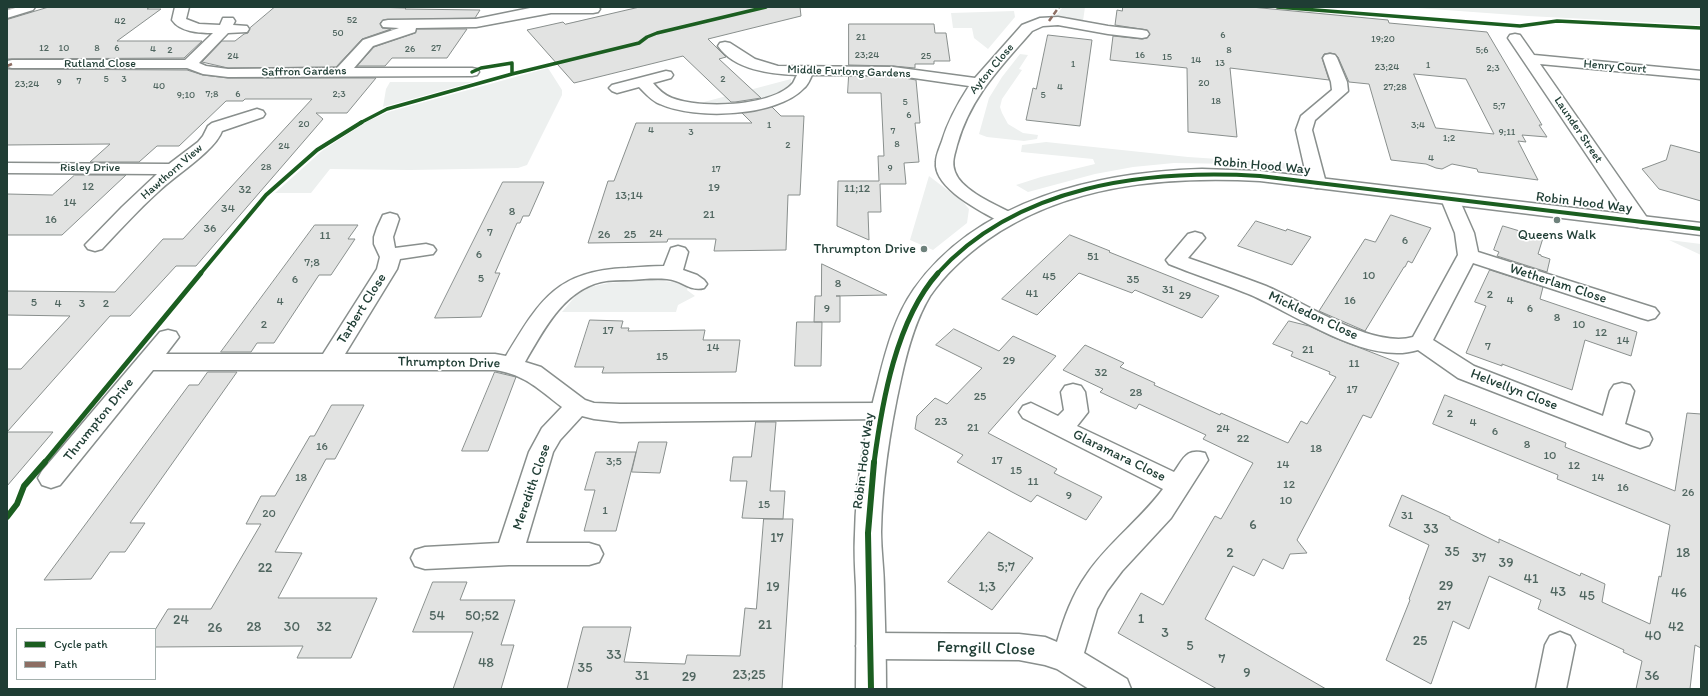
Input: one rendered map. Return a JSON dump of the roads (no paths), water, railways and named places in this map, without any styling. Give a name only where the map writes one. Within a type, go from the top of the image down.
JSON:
[{"type":"street","points":[[7,14],[28,7]]},
{"type":"street","points":[[182,7],[179,20],[182,24],[195,27],[227,24],[242,29]]},
{"type":"street","points":[[388,24],[482,23],[519,10],[572,8],[593,10]]},
{"type":"street","name":"Ayton Close","points":[[1007,218],[971,198],[954,185],[944,169],[944,162],[960,115],[979,83],[1027,28],[1040,22],[1063,22],[1142,34]]},
{"type":"street","points":[[342,72],[368,43],[432,23]]},
{"type":"street","points":[[189,64],[227,24]]},
{"type":"street","name":"Launder Street","points":[[1516,38],[1641,222]]},
{"type":"street","name":"Middle Furlong Gardens","points":[[725,46],[740,59],[765,69],[806,71],[893,71],[979,83]]},
{"type":"street","points":[[1317,183],[1304,130],[1306,119],[1340,91],[1339,82],[1330,58]]},
{"type":"street","name":"Henry Court","points":[[1530,59],[1701,75]]},
{"type":"street","name":"Rutland Close","points":[[12,64],[189,64]]},
{"type":"street","name":"Saffron Gardens","points":[[189,64],[203,70],[228,74],[472,72]]},
{"type":"street","points":[[642,81],[658,97],[668,102],[683,106],[712,108],[747,106],[777,100],[788,94],[799,86],[806,71]]},
{"type":"street","points":[[617,88],[666,75]]},
{"type":"street","name":"Hawthorn View","points":[[95,245],[157,183],[198,151],[213,135],[214,129],[218,126],[256,114]]},
{"type":"street","name":"Risley Drive","points":[[7,168],[173,169]]},
{"type":"street","name":"Robin Hood Way","points":[[872,689],[868,534],[873,470],[882,411],[898,348],[908,320],[921,295],[938,273],[960,252],[1007,218],[1051,199],[1096,186],[1135,179],[1186,174],[1227,174],[1317,183],[1701,229]]},
{"type":"street","points":[[1421,342],[1468,255],[1468,244],[1450,199]]},
{"type":"street","points":[[390,219],[384,235],[384,245],[390,254],[426,250]]},
{"type":"street","name":"Mickledon Close","points":[[1195,238],[1176,260],[1270,296],[1339,331],[1361,339],[1386,345],[1406,347],[1416,346],[1421,342]]},
{"type":"street","points":[[672,272],[678,252]]},
{"type":"street","name":"Tarbert Close","points":[[329,362],[387,269],[390,254]]},
{"type":"street","name":"Wetherlam Close","points":[[1468,255],[1648,313]]},
{"type":"street","points":[[512,365],[542,315],[554,301],[576,285],[598,276],[672,272],[688,277],[697,284]]},
{"type":"street","name":"Thrumpton Drive","points":[[51,478],[168,336]]},
{"type":"street","name":"Helvellyn Close","points":[[1421,342],[1445,360],[1466,372],[1640,438]]},
{"type":"street","name":"Thrumpton Drive","points":[[147,362],[495,362],[512,365],[533,373],[577,406],[594,411],[620,413],[882,411]]},
{"type":"street","points":[[1612,428],[1622,391]]},
{"type":"street","name":"Glaramara Close","points":[[1061,428],[1076,412],[1073,392]]},
{"type":"street","name":"Meredith Close","points":[[509,554],[541,452],[551,434],[577,406]]},
{"type":"street","name":"Glaramara Close","points":[[1031,412],[1178,485]]},
{"type":"street","name":"Glaramara Close","points":[[1068,659],[1079,618],[1090,593],[1116,559],[1136,540],[1157,516],[1196,460]]},
{"type":"street","points":[[425,558],[509,554],[589,554]]},
{"type":"street","points":[[1551,689],[1560,645]]},
{"type":"street","name":"Ferngill Close","points":[[871,646],[1019,647],[1045,651],[1068,659],[1116,689]]},
{"type":"tram line","points":[[7,10],[17,7]]},
{"type":"place","name":"Queens Walk","points":[[1557,220]]},
{"type":"place","name":"Thrumpton Drive","points":[[924,249]]}]
